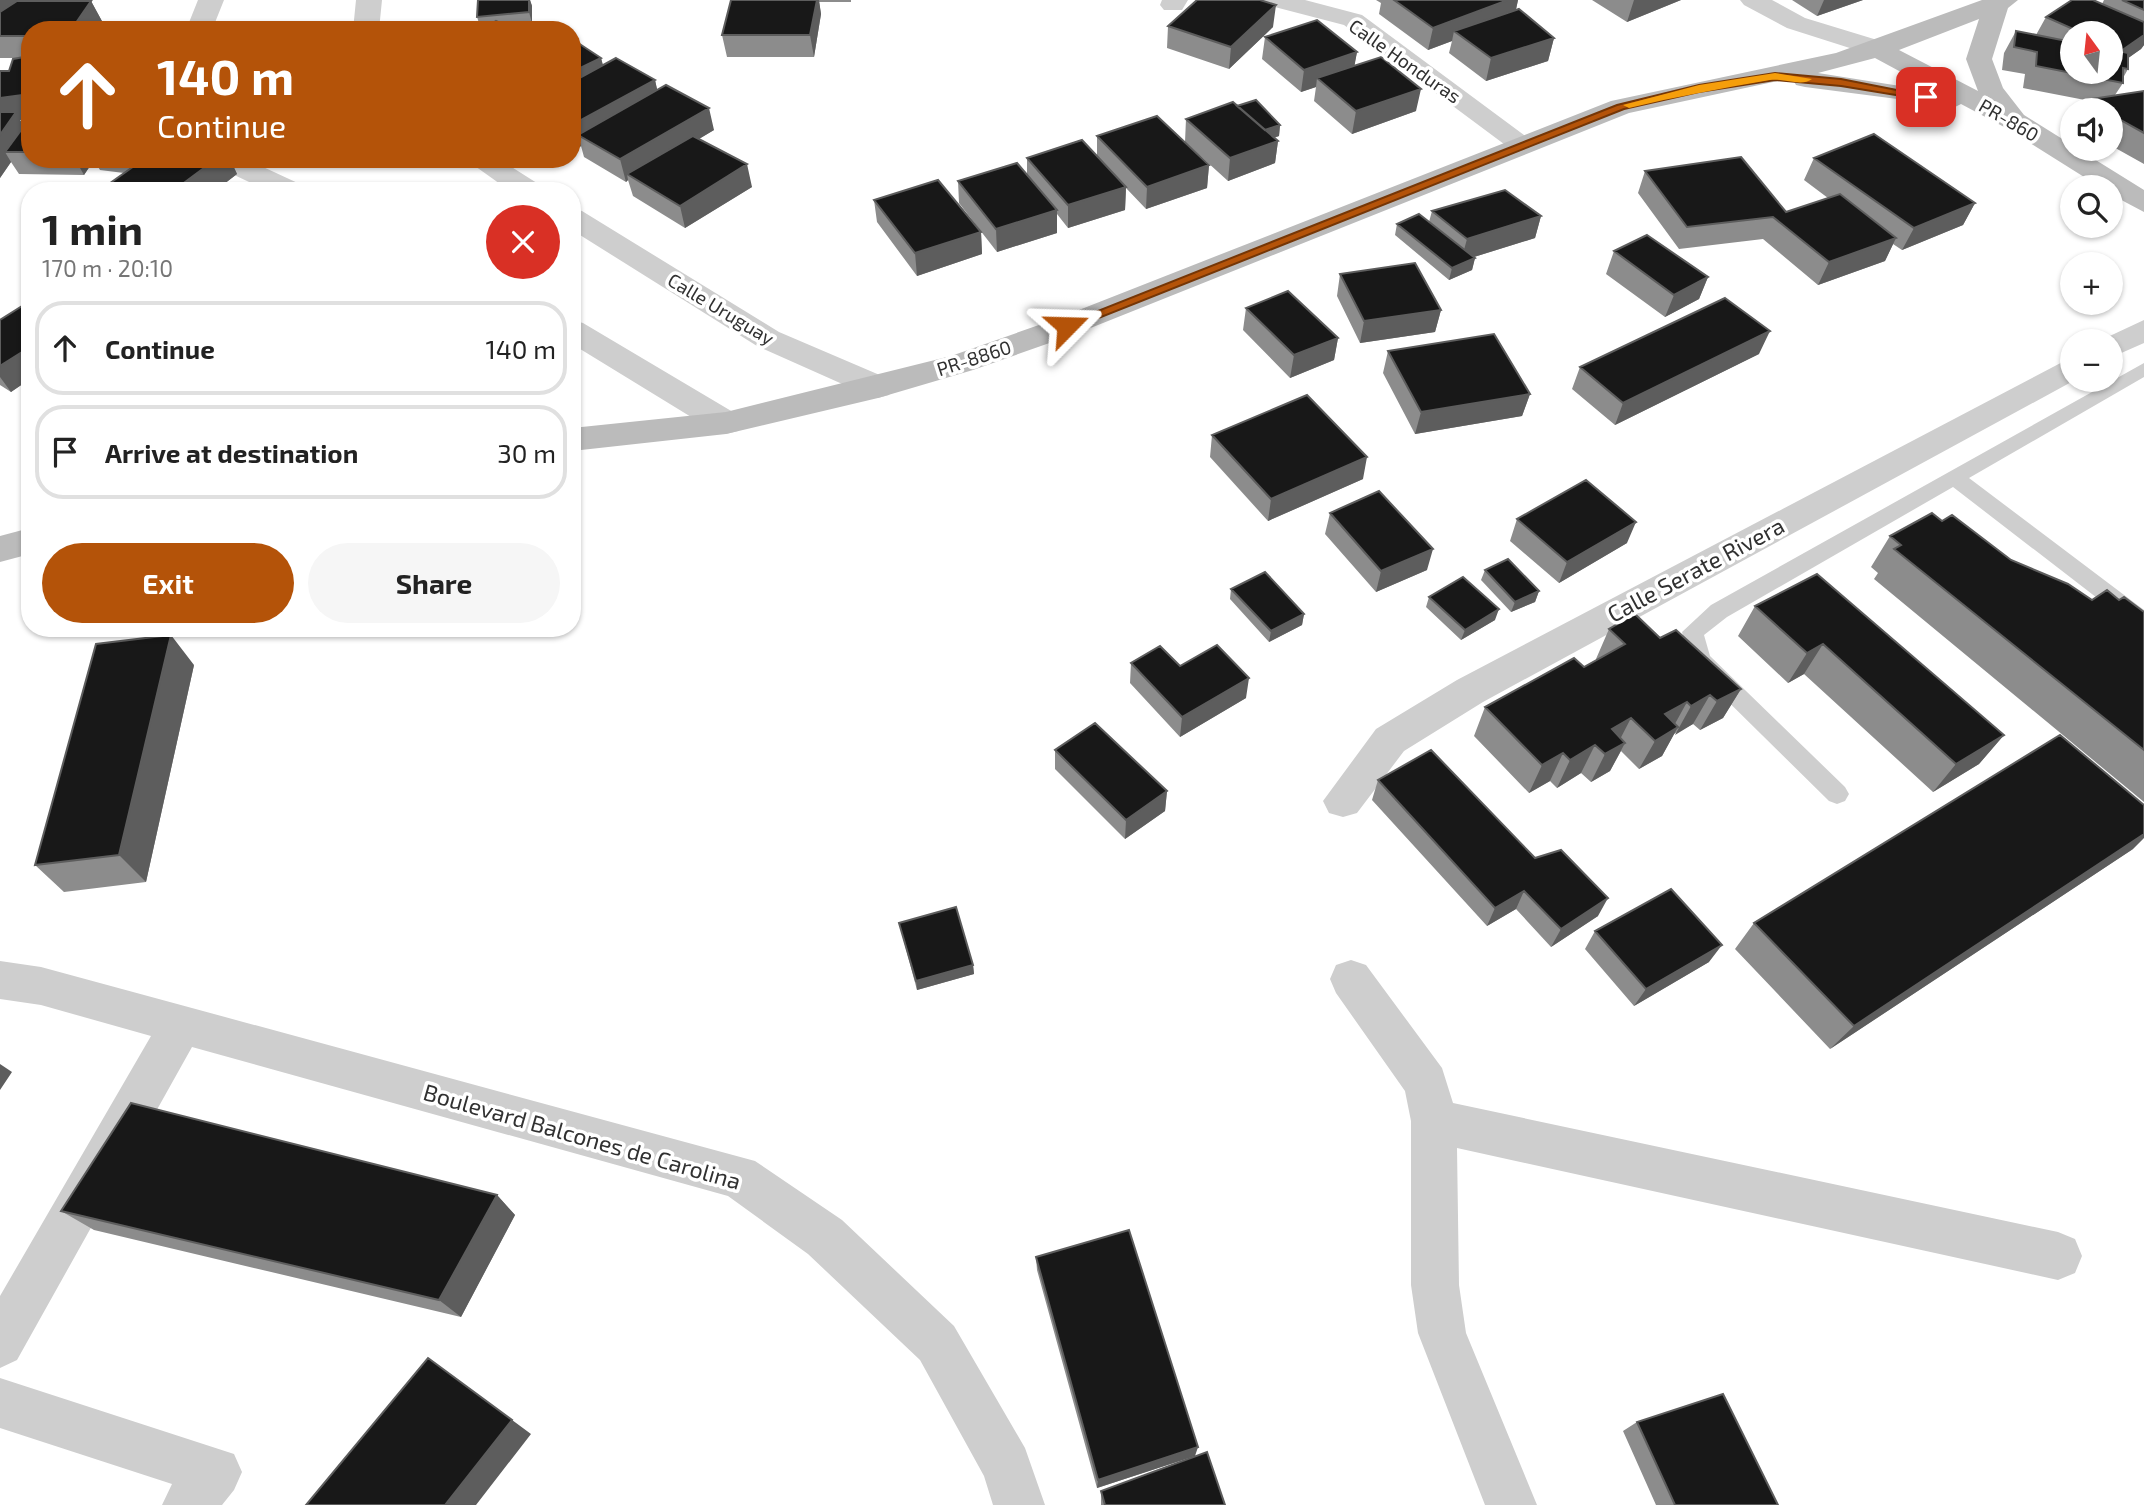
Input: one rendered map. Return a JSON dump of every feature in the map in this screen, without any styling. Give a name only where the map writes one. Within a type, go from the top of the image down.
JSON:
[{"type":"street","points":[[203,21],[211,0]]},
{"type":"street","points":[[367,21],[369,0]]},
{"type":"street","name":"Calle Honduras","points":[[1276,0],[1353,20],[1522,144]]},
{"type":"street","points":[[1754,0],[1796,23],[1878,49],[2001,2]]},
{"type":"street","points":[[2001,2],[1979,59],[1990,89],[2016,122]]},
{"type":"street","name":"PR-8860","points":[[581,439],[726,423],[878,387],[962,363],[1067,326],[1621,107],[1699,89],[1775,76],[1878,49]]},
{"type":"street","name":"PR-860","points":[[1878,49],[2016,122],[2144,203]]},
{"type":"street","points":[[1775,76],[1905,92],[2016,122]]},
{"type":"street","points":[[242,168],[273,182]]},
{"type":"street","points":[[493,168],[516,182]]},
{"type":"street","name":"Calle Uruguay","points":[[581,223],[768,339],[878,387]]},
{"type":"street","points":[[2123,341],[2144,330]]},
{"type":"street","points":[[581,335],[726,423]]},
{"type":"street","name":"Calle Serate Rivera","points":[[1343,801],[1390,740],[1470,691],[2060,374]]},
{"type":"street","points":[[0,549],[21,543]]},
{"type":"street","points":[[1351,979],[1426,1083],[1434,1121],[1435,1285],[1442,1333],[1511,1505]]},
{"type":"street","name":"Boulevard Balcones de Carolina","points":[[0,980],[41,986],[740,1177],[825,1237],[937,1343],[1007,1466],[1019,1505]]},
{"type":"street","points":[[0,1343],[181,1025]]},
{"type":"street","points":[[1434,1121],[2058,1256]]},
{"type":"street","points":[[0,1403],[216,1472],[188,1505]]},
{"type":"lane","points":[[1836,794],[1700,660],[1693,632],[1719,611],[2144,369]]},
{"type":"lane","points":[[1955,478],[2144,622]]},
{"type":"building","points":[[478,0],[529,0],[529,12],[477,17]]},
{"type":"building","points":[[731,0],[817,0],[810,35],[722,35]]},
{"type":"building","points":[[1197,0],[1260,0],[1276,5],[1231,47],[1168,26]]},
{"type":"building","points":[[1394,0],[1508,0],[1433,28]]},
{"type":"building","points":[[2072,0],[2093,0],[2144,22],[2144,35],[2123,50],[2123,21],[2060,21],[2060,23],[2046,17]]},
{"type":"building","points":[[2122,0],[2144,0],[2144,10]]},
{"type":"building","points":[[17,1],[91,1],[77,21],[21,21],[21,36],[0,36],[0,12]]},
{"type":"building","points":[[1519,9],[1554,38],[1491,58],[1454,31]]},
{"type":"building","points":[[1317,20],[1357,52],[1304,70],[1265,37]]},
{"type":"building","points":[[2016,31],[2060,40],[2060,71],[2036,66],[2037,52],[2014,47]]},
{"type":"building","points":[[581,45],[601,58],[581,68]]},
{"type":"building","points":[[2123,52],[2128,53],[2128,69],[2123,68]]},
{"type":"building","points":[[1381,57],[1421,89],[1356,111],[1317,78]]},
{"type":"building","points":[[21,58],[21,95],[0,98],[0,71],[9,71],[13,59]]},
{"type":"building","points":[[616,58],[655,80],[581,120],[581,77]]},
{"type":"building","points":[[666,85],[709,108],[620,159],[581,137],[581,133]]},
{"type":"building","points":[[2144,91],[2144,133],[2123,121],[2123,98],[2098,98]]},
{"type":"building","points":[[1256,100],[1280,125],[1265,130],[1237,106]]},
{"type":"building","points":[[1233,102],[1278,141],[1230,158],[1186,119]]},
{"type":"building","points":[[0,112],[16,112],[0,135]]},
{"type":"building","points":[[1157,116],[1209,165],[1147,187],[1097,136]]},
{"type":"building","points":[[21,130],[21,152],[5,152]]},
{"type":"building","points":[[1874,134],[1975,203],[1914,228],[1814,158]]},
{"type":"building","points":[[693,136],[747,164],[680,206],[627,174]]},
{"type":"building","points":[[1082,140],[1126,187],[1068,205],[1027,158]]},
{"type":"building","points":[[1741,157],[1786,212],[1840,194],[1896,238],[1829,262],[1773,217],[1687,227],[1645,171]]},
{"type":"building","points":[[1017,163],[1057,210],[996,229],[958,181]]},
{"type":"building","points":[[131,168],[204,168],[185,182],[112,182]]},
{"type":"building","points":[[938,180],[981,232],[915,253],[874,200]]},
{"type":"building","points":[[1505,190],[1541,216],[1467,239],[1432,211]]},
{"type":"building","points":[[1419,214],[1475,258],[1452,268],[1397,224]]},
{"type":"building","points":[[1647,235],[1708,277],[1674,295],[1614,251]]},
{"type":"building","points":[[1415,263],[1441,310],[1364,321],[1340,274]]},
{"type":"building","points":[[1288,291],[1338,338],[1294,355],[1246,308]]},
{"type":"building","points":[[1725,298],[1770,331],[1623,403],[1580,367]]},
{"type":"building","points":[[21,307],[21,353],[0,366],[0,320]]},
{"type":"building","points":[[1494,334],[1530,394],[1421,412],[1388,351]]},
{"type":"building","points":[[1307,395],[1367,457],[1271,499],[1212,435]]},
{"type":"building","points":[[1586,480],[1636,522],[1567,562],[1517,519]]},
{"type":"building","points":[[1379,491],[1433,549],[1381,571],[1330,513]]},
{"type":"building","points":[[1932,513],[1942,521],[1952,515],[2011,560],[2068,584],[2092,600],[2107,590],[2119,600],[2124,597],[2144,612],[2144,750],[1894,549],[1901,545],[1890,536]]},
{"type":"building","points":[[1508,559],[1539,591],[1515,602],[1485,570]]},
{"type":"building","points":[[1265,572],[1304,614],[1271,631],[1231,589]]},
{"type":"building","points":[[1817,574],[2004,735],[1956,764],[1823,644],[1807,653],[1755,606]]},
{"type":"building","points":[[1463,577],[1499,609],[1465,630],[1429,597]]},
{"type":"building","points":[[1635,614],[1660,638],[1676,630],[1741,689],[1717,701],[1710,695],[1691,706],[1687,702],[1665,714],[1678,727],[1655,741],[1631,718],[1612,729],[1625,743],[1605,754],[1595,745],[1570,760],[1563,753],[1542,765],[1485,707],[1574,658],[1584,667],[1625,644],[1609,629]]},
{"type":"building","points":[[171,637],[119,855],[35,865],[96,644]]},
{"type":"building","points":[[1217,645],[1249,678],[1182,717],[1131,663],[1160,646],[1180,666]]},
{"type":"building","points":[[1095,723],[1167,791],[1126,820],[1055,750]]},
{"type":"building","points":[[2060,735],[2144,805],[2144,834],[1854,1026],[1754,923]]},
{"type":"building","points":[[1431,750],[1535,858],[1561,850],[1608,898],[1561,929],[1524,891],[1495,908],[1378,780]]},
{"type":"building","points":[[1671,889],[1722,945],[1646,989],[1595,931]]},
{"type":"building","points":[[956,907],[973,965],[916,981],[899,923]]},
{"type":"building","points":[[131,1103],[497,1195],[439,1300],[61,1211]]},
{"type":"building","points":[[1129,1230],[1198,1447],[1098,1480],[1036,1257]]},
{"type":"building","points":[[428,1358],[512,1420],[445,1505],[306,1505]]},
{"type":"building","points":[[1723,1394],[1778,1505],[1675,1505],[1637,1422]]},
{"type":"building","points":[[1207,1452],[1225,1505],[1105,1505],[1101,1491]]},
{"type":"slow traffic","points":[[1629,105],[1775,76],[1807,79]]},
{"type":"route","points":[[1067,326],[1621,107],[1699,89],[1775,76],[1841,82],[1926,97]]}]
